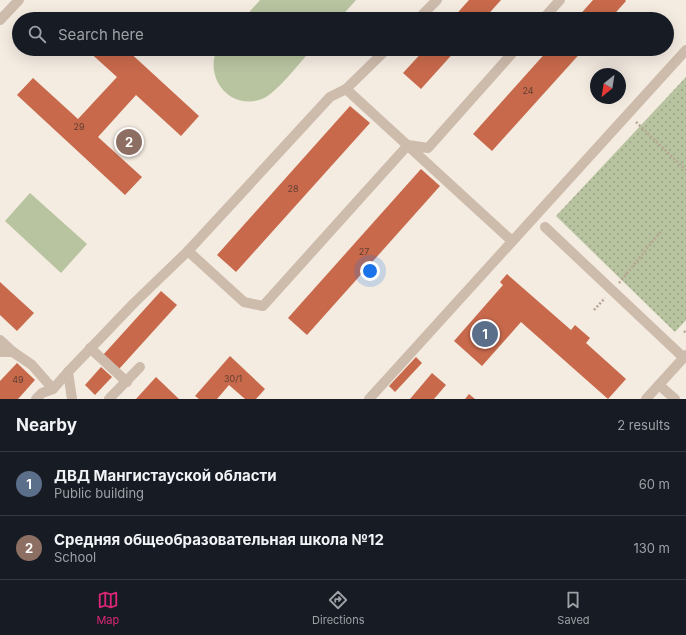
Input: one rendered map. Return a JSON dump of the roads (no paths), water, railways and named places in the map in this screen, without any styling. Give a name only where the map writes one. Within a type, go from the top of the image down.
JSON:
[{"type":"street","points":[[0,20],[19,0]]},
{"type":"street","points":[[425,12],[437,0]]},
{"type":"street","points":[[549,12],[560,0]]},
{"type":"street","points":[[369,399],[686,50]]},
{"type":"street","points":[[36,399],[42,393],[53,389],[134,303],[188,251],[330,97],[346,89],[380,56]]},
{"type":"street","points":[[408,145],[428,148],[510,56]]},
{"type":"street","points":[[346,89],[512,241]]},
{"type":"street","points":[[188,251],[244,302],[264,306],[408,145]]},
{"type":"street","points":[[545,227],[612,291],[685,357],[646,399]]},
{"type":"street","points":[[0,340],[32,366],[53,389]]},
{"type":"street","points":[[90,348],[127,382]]},
{"type":"street","points":[[0,352],[13,352]]},
{"type":"street","points":[[109,399],[140,367]]},
{"type":"street","points":[[68,372],[72,399]]},
{"type":"street","points":[[659,385],[675,399]]},
{"type":"place","name":"Средняя общеобразовательная школа №12","points":[[129,142]]},
{"type":"place","name":"ДВД Мангистауской области","points":[[485,334]]}]
